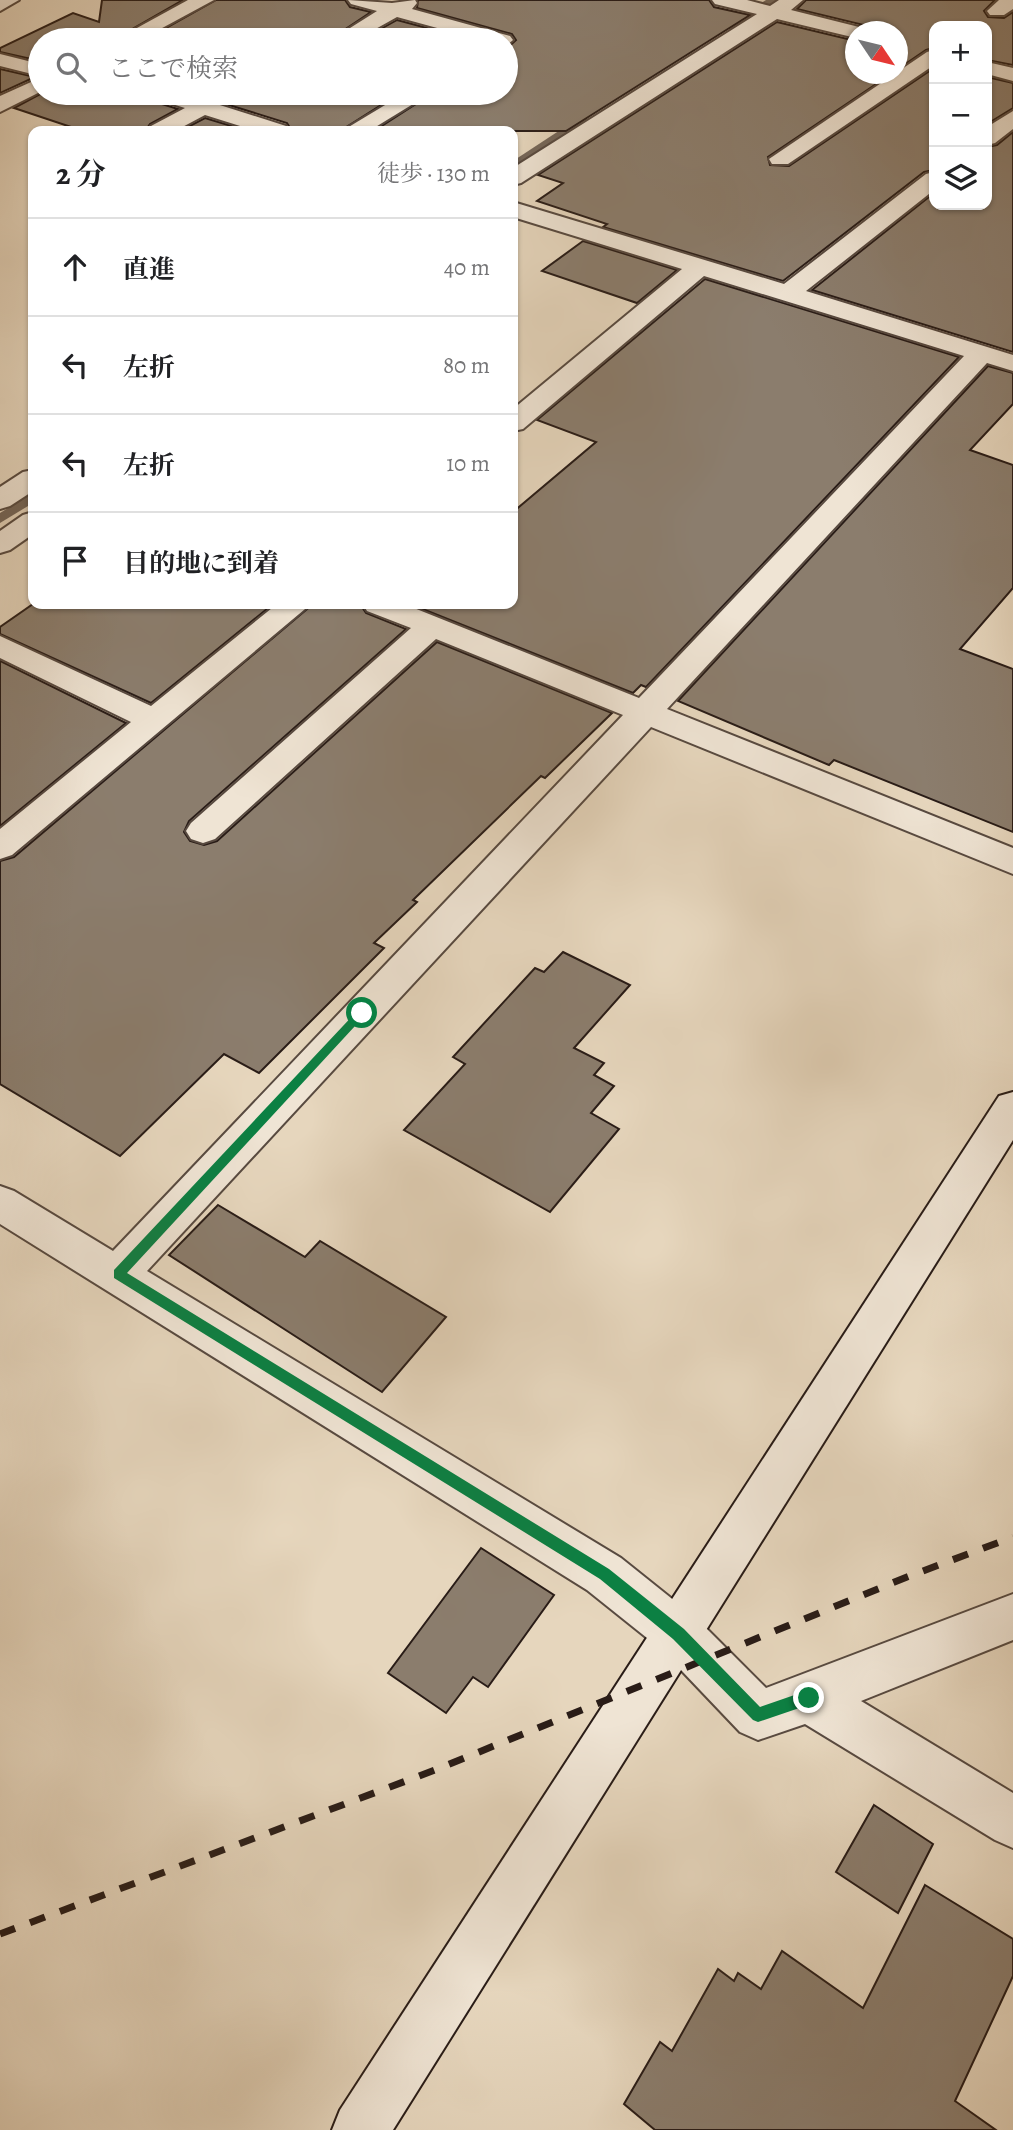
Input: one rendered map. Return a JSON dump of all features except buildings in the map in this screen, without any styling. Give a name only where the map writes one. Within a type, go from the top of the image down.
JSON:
[{"type":"street","points":[[0,5],[9,0]]},
{"type":"street","points":[[149,28],[204,0]]},
{"type":"street","points":[[358,0],[404,5],[467,28]]},
{"type":"street","points":[[722,0],[772,7],[845,29]]},
{"type":"street","points":[[363,28],[404,5]]},
{"type":"street","points":[[518,175],[772,7]]},
{"type":"street","points":[[910,47],[929,53]]},
{"type":"street","points":[[780,159],[929,58]]},
{"type":"street","points":[[0,60],[28,67]]},
{"type":"street","points":[[992,69],[1013,75]]},
{"type":"street","points":[[0,105],[28,90]]},
{"type":"street","points":[[197,105],[262,126]]},
{"type":"street","points":[[170,126],[220,105]]},
{"type":"street","points":[[362,126],[399,105]]},
{"type":"street","points":[[992,134],[1013,118]]},
{"type":"street","points":[[787,294],[929,183]]},
{"type":"street","points":[[518,211],[1013,363]]},
{"type":"street","points":[[518,419],[699,267]]},
{"type":"street","points":[[118,1274],[981,354]]},
{"type":"street","points":[[10,524],[28,488]]},
{"type":"street","points":[[0,847],[290,609]]},
{"type":"street","points":[[390,609],[1013,862]]},
{"type":"street","points":[[203,831],[432,626]]},
{"type":"street","points":[[0,646],[154,720]]},
{"type":"street","points":[[360,2130],[1013,1107]]},
{"type":"street","points":[[0,1203],[604,1574],[678,1634],[758,1715],[809,1698],[1013,1617]]},
{"type":"street","points":[[809,1698],[1013,1822]]},
{"type":"waterway","points":[[730,27],[772,0]]},
{"type":"waterway","points":[[518,162],[584,119]]},
{"type":"waterway","points":[[0,519],[28,500]]},
{"type":"railway","points":[[0,1934],[435,1770],[907,1577],[1013,1537]]},
{"type":"route","points":[[362,1013],[118,1274],[604,1574],[678,1634],[758,1715],[809,1698]]}]
